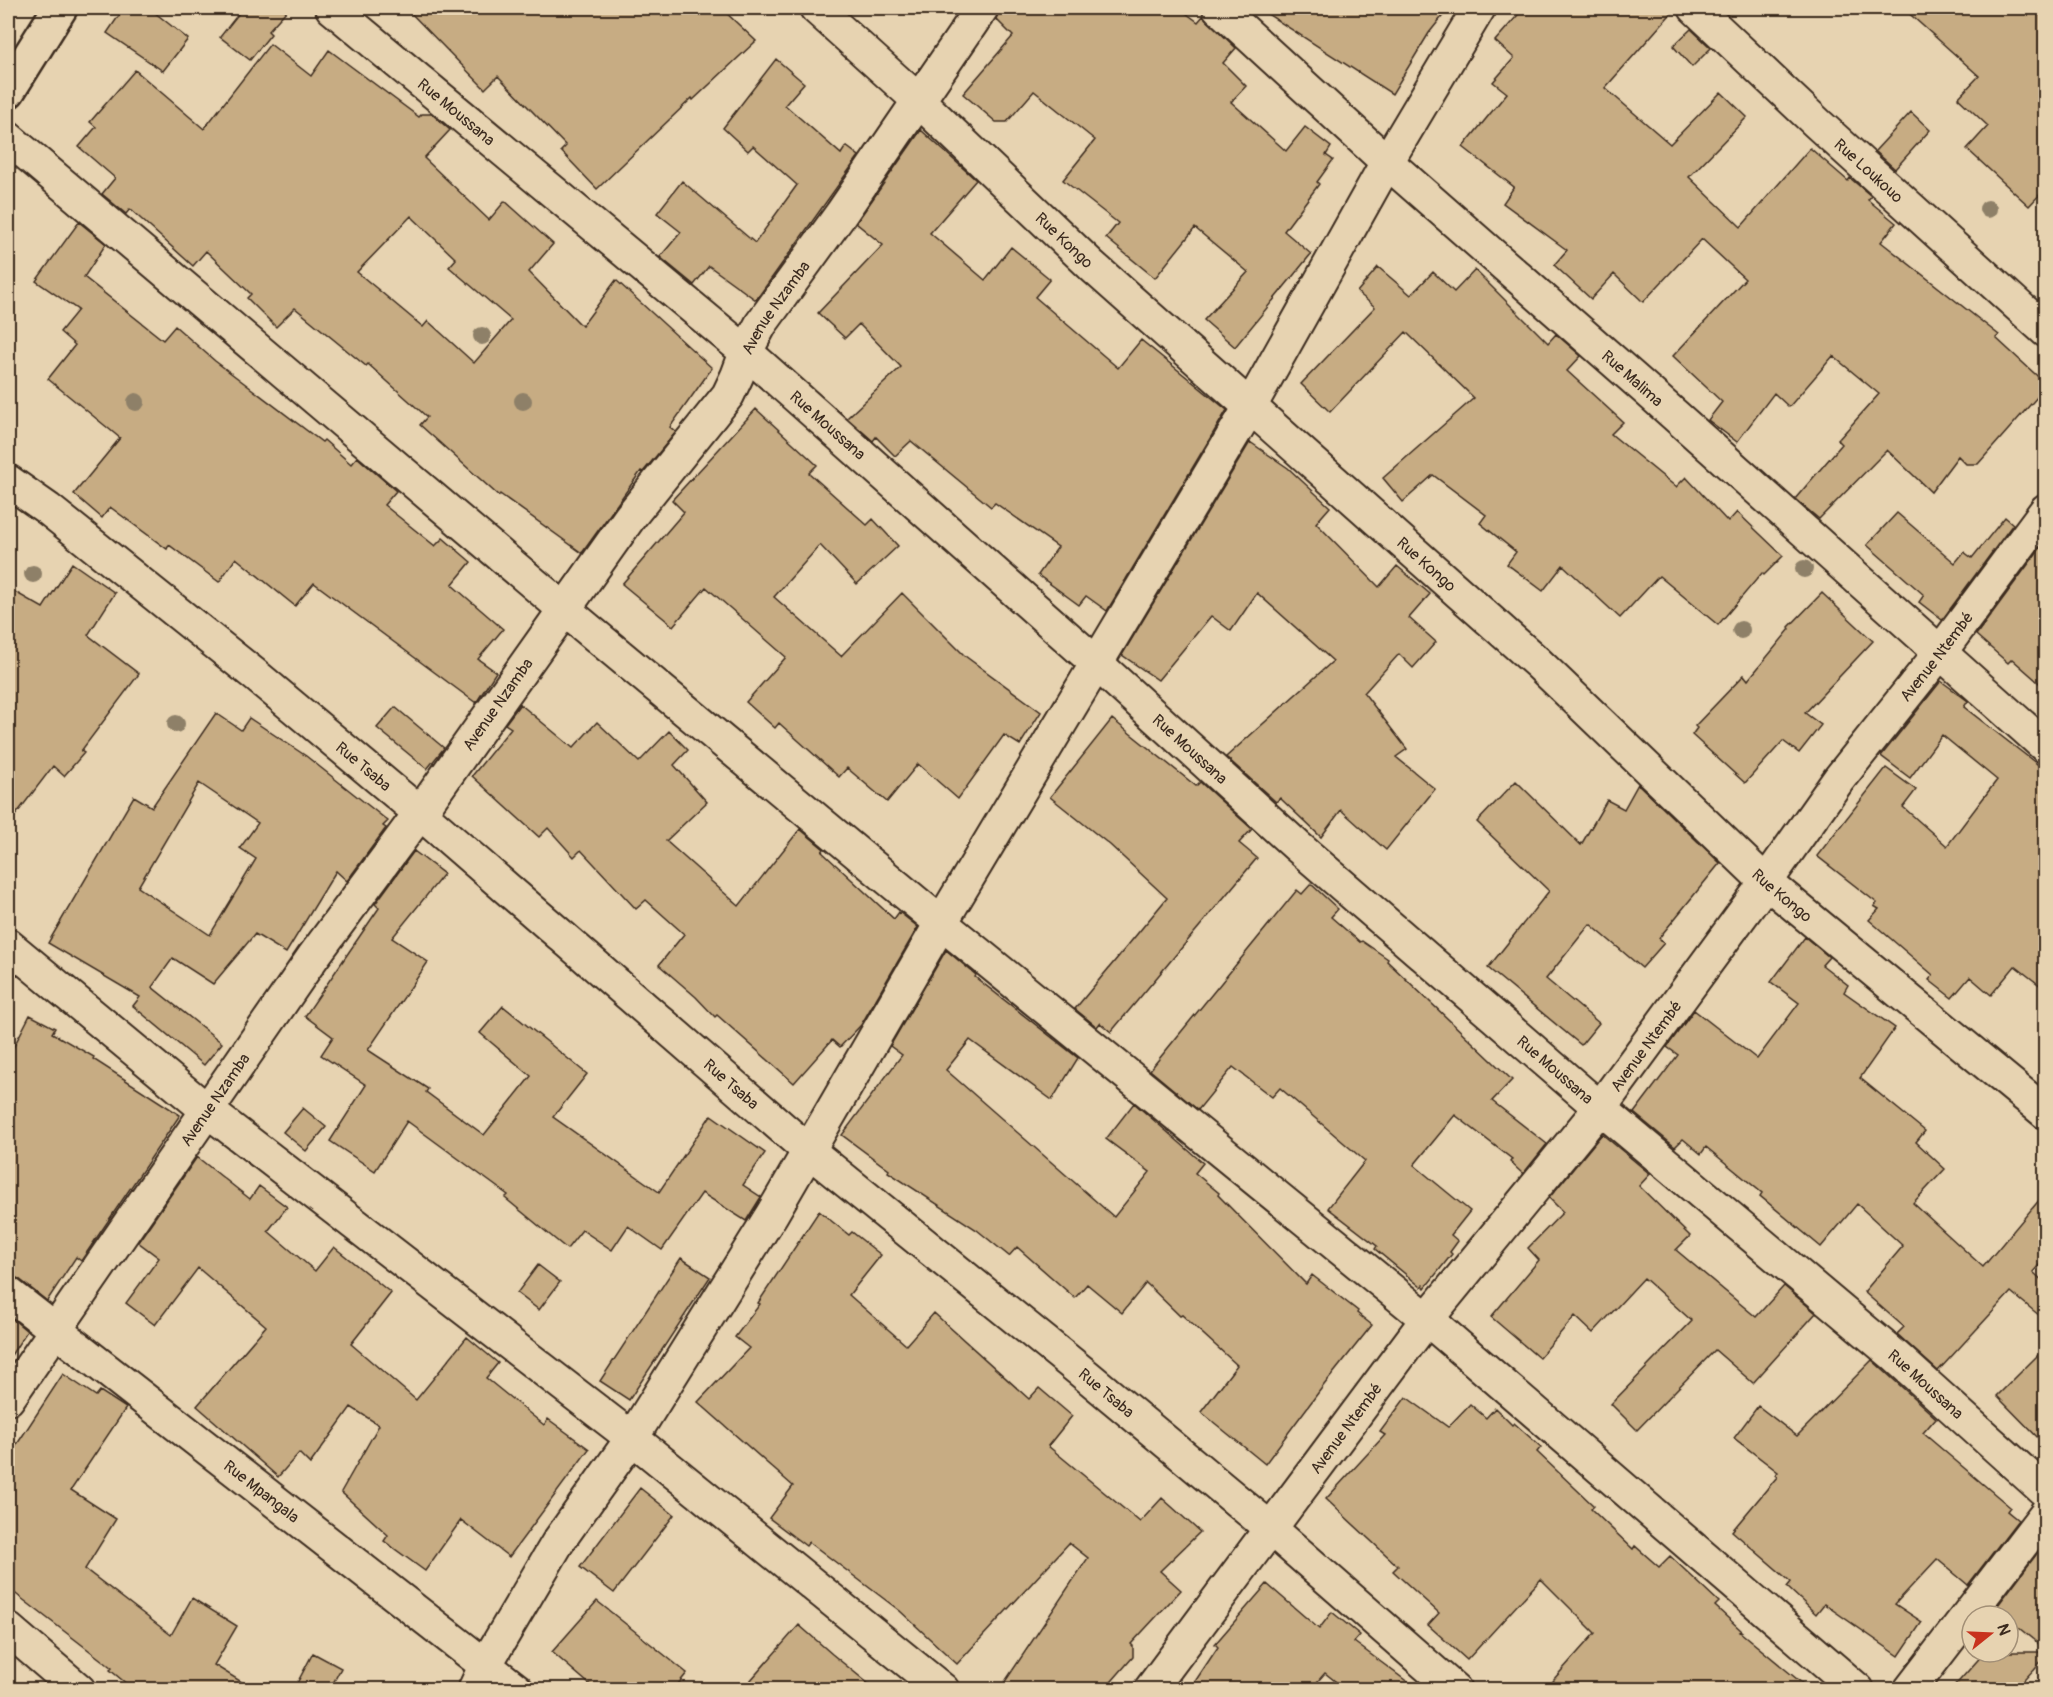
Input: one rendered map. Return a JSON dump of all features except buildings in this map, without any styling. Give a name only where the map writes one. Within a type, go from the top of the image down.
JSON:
[{"type":"street","points":[[8,91],[60,8]]},
{"type":"street","name":"Rue Moussana","points":[[332,8],[746,352],[1298,846],[1600,1108],[1895,1356],[2046,1492]]},
{"type":"street","name":"Rue Kongo","points":[[816,8],[918,100],[1092,266],[1538,663],[1766,882],[2046,1113]]},
{"type":"street","name":"Avenue Nzamba","points":[[8,1399],[313,957],[420,813],[630,517],[728,395],[746,352],[761,324],[841,214],[982,8]]},
{"type":"street","name":"Rue Malima","points":[[1219,8],[1387,162],[1650,393],[1939,654],[2046,747]]},
{"type":"street","points":[[480,1677],[558,1542],[632,1438],[772,1214],[1095,662],[1250,406],[1387,162],[1479,8]]},
{"type":"street","name":"Rue Loukouo","points":[[1695,8],[1817,123],[2046,330]]},
{"type":"street","points":[[8,138],[565,610],[941,923],[1427,1319],[1858,1689]]},
{"type":"street","name":"Rue Tsaba","points":[[8,481],[48,508],[254,674],[420,813],[809,1151],[1082,1372],[1271,1529],[1455,1689]]},
{"type":"street","name":"Avenue Ntembé","points":[[1150,1689],[1427,1319],[1600,1108],[1839,779],[1939,654],[2046,510]]},
{"type":"street","points":[[8,945],[208,1111],[632,1438],[943,1689]]},
{"type":"street","name":"Rue Mpangala","points":[[8,1293],[480,1677],[517,1689]]},
{"type":"street","points":[[1910,1689],[2046,1513]]},
{"type":"street","points":[[8,1629],[79,1689]]}]
